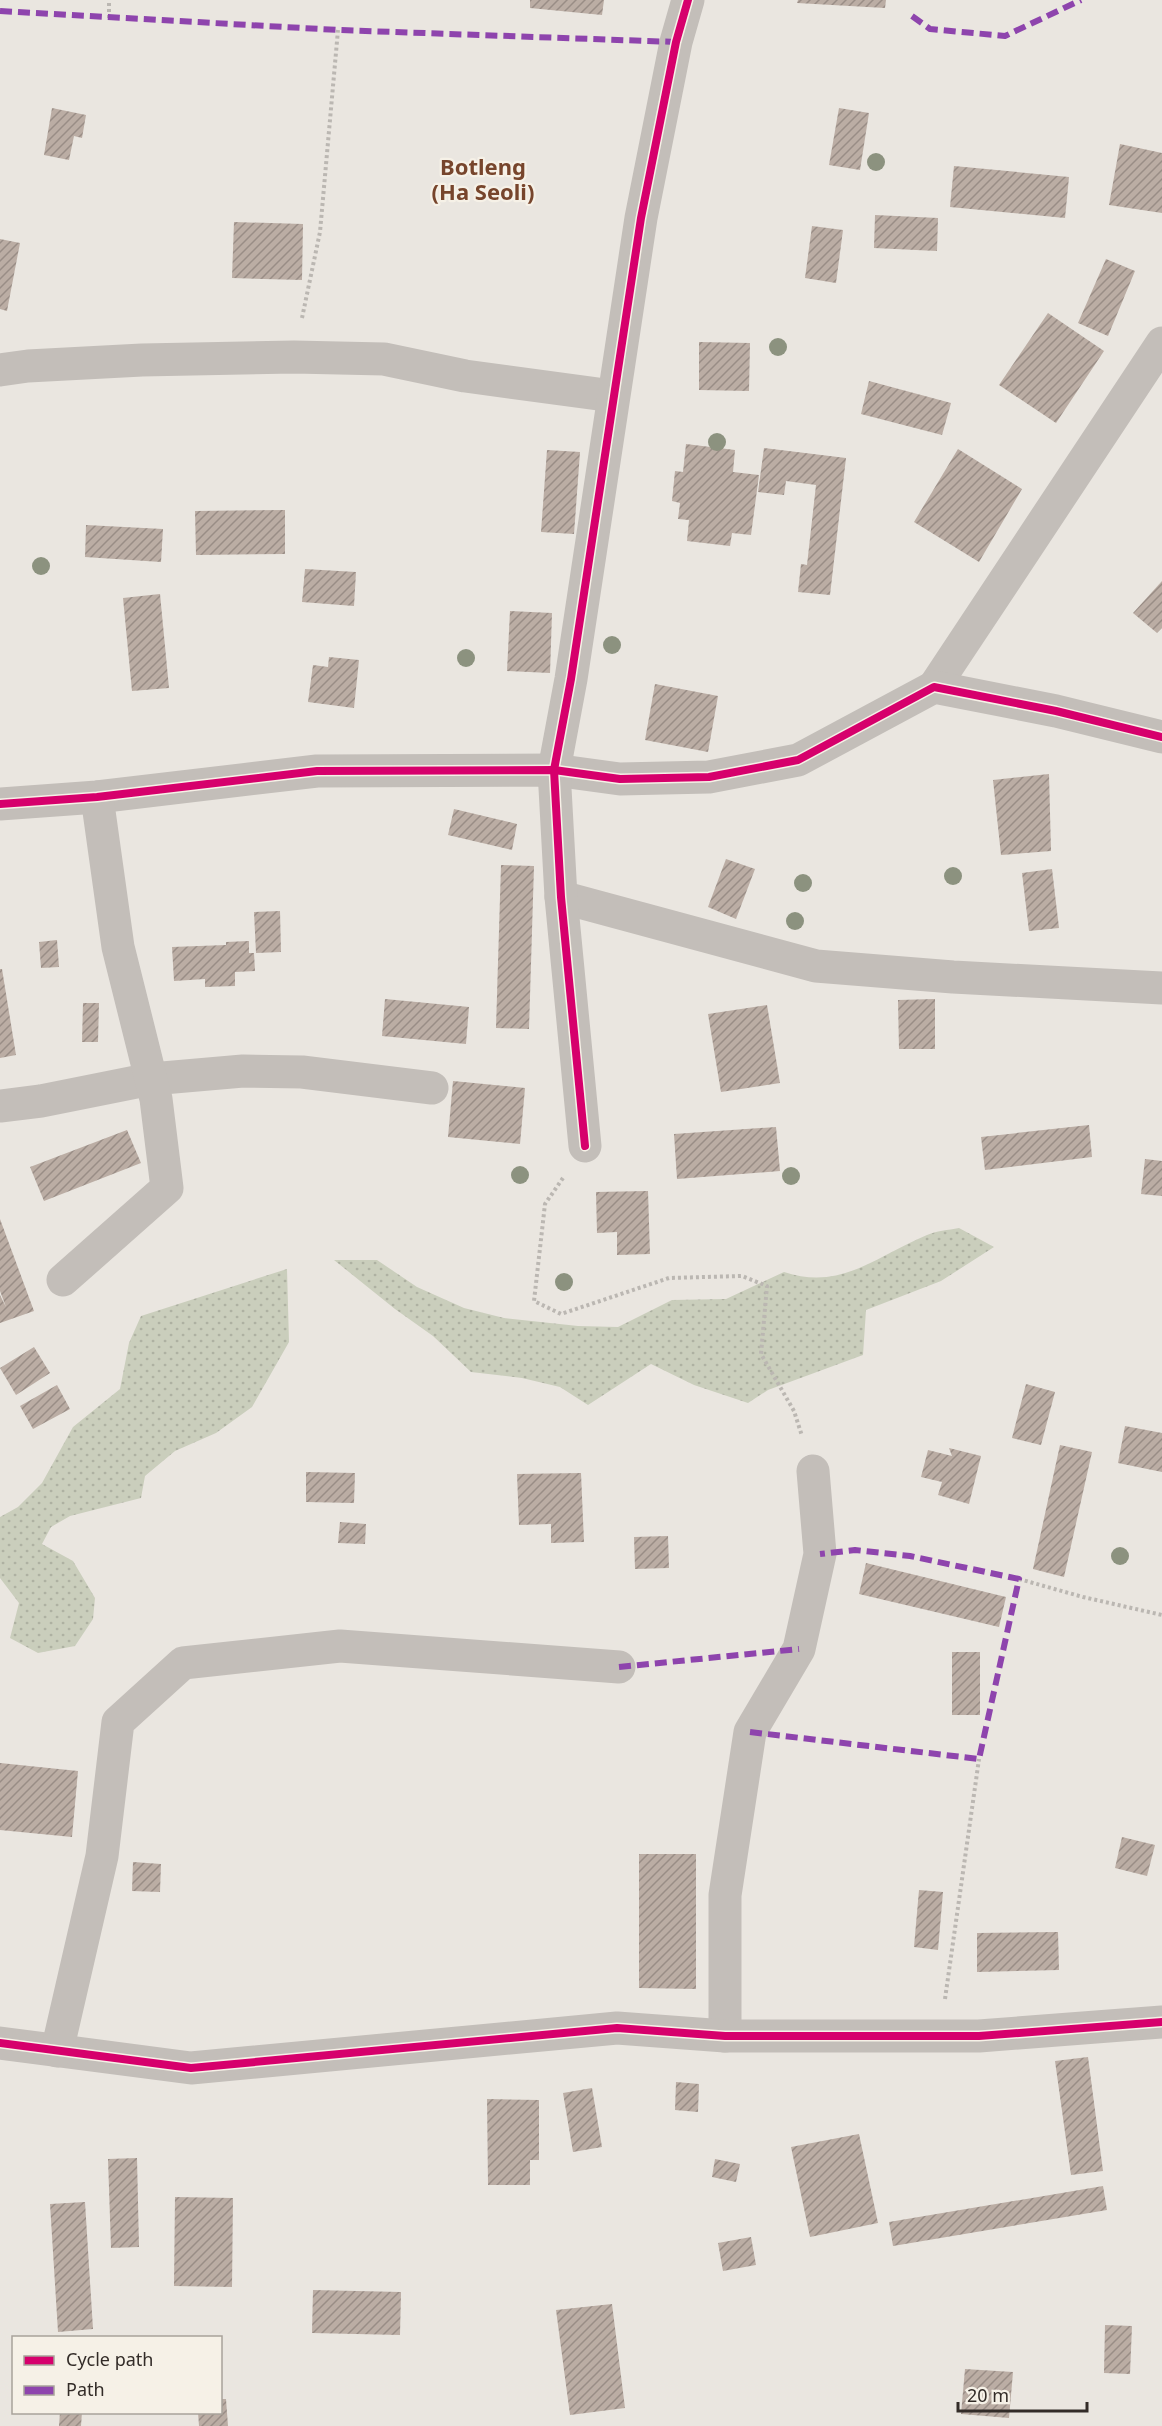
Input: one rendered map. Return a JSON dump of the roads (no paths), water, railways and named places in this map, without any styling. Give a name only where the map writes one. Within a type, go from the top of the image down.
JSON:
[{"type":"street","points":[[585,1146],[561,897],[554,770],[571,679],[586,567],[611,420],[641,218],[676,42],[688,0]]},
{"type":"street","points":[[0,804],[98,797],[317,771],[554,770],[620,778],[709,777],[798,760],[934,687],[1162,343]]},
{"type":"street","points":[[0,370],[28,366],[142,360],[294,357],[384,359],[465,376],[613,396]]},
{"type":"street","points":[[934,687],[1056,711],[1162,737]]},
{"type":"street","points":[[63,1280],[167,1188],[156,1099],[118,947],[98,797]]},
{"type":"street","points":[[561,897],[816,966],[953,977],[1162,988]]},
{"type":"street","points":[[0,1106],[40,1101],[151,1079],[243,1071],[302,1072],[432,1088]]},
{"type":"street","points":[[725,2037],[725,1895],[750,1732],[799,1649],[820,1554],[813,1471]]},
{"type":"street","points":[[57,2051],[102,1856],[118,1722],[183,1663],[339,1646],[619,1667]]},
{"type":"street","points":[[0,2043],[191,2068],[617,2028],[725,2037],[979,2036],[1162,2022]]},
{"type":"district","name":"Botleng (Ha Seoli)","points":[[483,180]]}]
